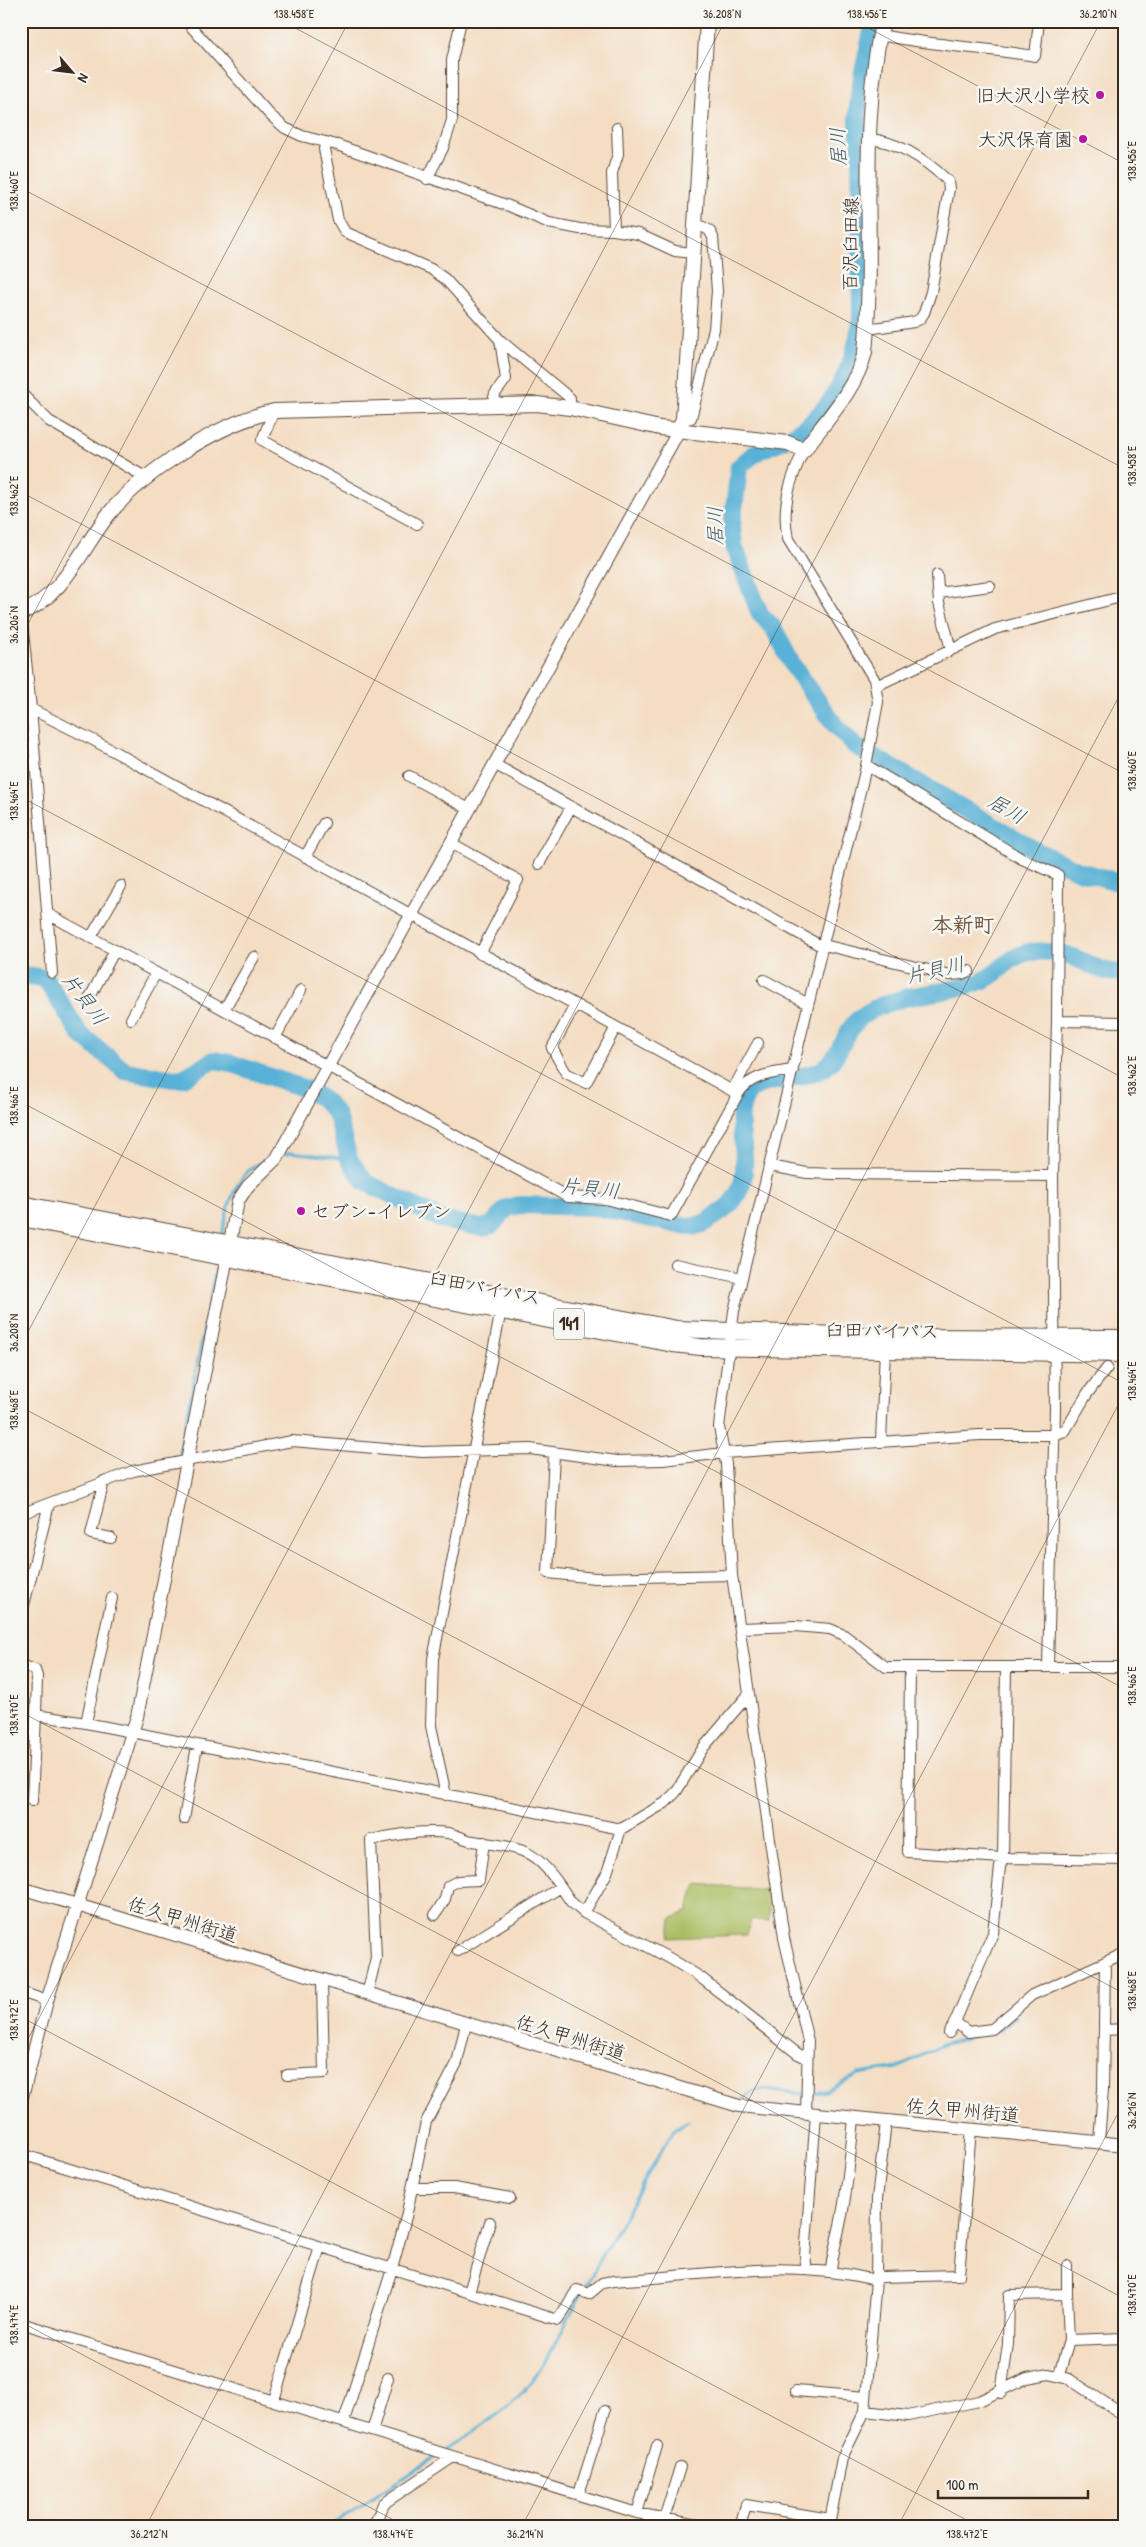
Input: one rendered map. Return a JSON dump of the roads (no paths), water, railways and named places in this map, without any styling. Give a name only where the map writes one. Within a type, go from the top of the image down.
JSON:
[{"type":"highway","name":"臼田バイパス","points":[[21,1204],[501,1310],[673,1344],[729,1340],[1055,1345],[1125,1354]]},
{"type":"highway","name":"臼田バイパス","points":[[21,1218],[228,1250],[729,1340],[885,1350],[1055,1345],[1125,1338]]},
{"type":"main road","points":[[680,425],[694,254],[706,21]]},
{"type":"main road","name":"百沢臼田線","points":[[804,450],[859,372],[866,352],[868,329],[870,139],[873,88],[881,28]]},
{"type":"main road","points":[[22,613],[49,597],[108,514],[145,477],[221,431],[247,419],[274,411],[537,404],[570,408],[635,424],[680,425],[781,442],[804,450]]},
{"type":"street","points":[[186,21],[270,115],[286,128],[302,136],[326,142],[427,179],[509,206],[549,223],[580,229],[614,230],[638,234],[676,251],[694,254]]},
{"type":"street","points":[[427,179],[443,148],[450,126],[452,60],[461,21]]},
{"type":"street","points":[[881,28],[916,42],[960,45],[1035,56],[1040,21]]},
{"type":"street","points":[[614,230],[612,173],[618,154],[617,128]]},
{"type":"street","points":[[868,329],[914,322],[924,313],[931,292],[949,189],[948,181],[918,158],[887,143],[870,139]]},
{"type":"street","points":[[326,142],[324,149],[338,220],[345,232],[422,265],[445,279],[500,340],[570,398],[570,408]]},
{"type":"street","points":[[21,2101],[47,2001],[132,1733],[236,1208],[242,1195],[276,1158],[680,425],[691,418],[716,312],[716,265],[713,237],[709,230],[695,223]]},
{"type":"street","points":[[492,404],[495,394],[506,379],[500,340]]},
{"type":"street","points":[[21,393],[49,421],[145,477]]},
{"type":"street","points":[[274,411],[262,440],[417,524]]},
{"type":"street","points":[[804,450],[787,495],[784,517],[788,539],[876,686],[878,702],[867,762],[742,1278],[729,1340],[719,1427],[724,1453],[732,1575],[784,1938],[808,2041],[807,2058],[811,2113],[807,2270]]},
{"type":"street","points":[[937,575],[939,593],[952,650]]},
{"type":"street","points":[[939,593],[990,586]]},
{"type":"street","points":[[876,686],[995,629],[1015,622],[1125,596]]},
{"type":"street","points":[[22,613],[52,973]]},
{"type":"street","points":[[31,709],[95,741],[735,1093]]},
{"type":"street","points":[[867,762],[1022,859],[1058,875],[1058,1021],[1053,1176],[1055,1345],[1048,1665]]},
{"type":"street","points":[[494,764],[821,946],[828,946],[950,975],[969,971]]},
{"type":"street","points":[[408,776],[469,809]]},
{"type":"street","points":[[539,864],[571,807]]},
{"type":"street","points":[[305,857],[324,823]]},
{"type":"street","points":[[451,843],[518,880],[480,954]]},
{"type":"street","points":[[91,937],[121,886]]},
{"type":"street","points":[[48,914],[568,1197],[605,1198],[671,1216],[735,1093],[758,1043]]},
{"type":"street","points":[[89,998],[115,950]]},
{"type":"street","points":[[224,1010],[254,957]]},
{"type":"street","points":[[131,1019],[156,972]]},
{"type":"street","points":[[764,980],[808,1004]]},
{"type":"street","points":[[275,1038],[301,990]]},
{"type":"street","points":[[574,1005],[552,1048],[566,1073],[586,1083],[616,1027]]},
{"type":"street","points":[[1058,1021],[1125,1022]]},
{"type":"street","points":[[735,1093],[751,1080],[766,1074],[793,1071]]},
{"type":"street","points":[[770,1166],[807,1173],[834,1174],[1053,1176]]},
{"type":"street","points":[[675,1264],[742,1278]]},
{"type":"street","points":[[446,1795],[431,1726],[431,1683],[437,1632],[501,1310]]},
{"type":"street","points":[[882,1441],[885,1350]]},
{"type":"street","points":[[21,1514],[133,1471],[292,1441],[395,1451],[530,1450],[617,1461],[663,1460],[724,1453],[979,1435],[1053,1435],[1065,1431],[1087,1394],[1107,1368]]},
{"type":"street","points":[[554,1454],[548,1573],[594,1578],[732,1575]]},
{"type":"street","points":[[104,1482],[91,1534],[111,1538]]},
{"type":"street","points":[[21,1617],[49,1504]]},
{"type":"street","points":[[86,1723],[112,1598]]},
{"type":"street","points":[[740,1628],[795,1626],[830,1629],[844,1634],[886,1667],[1006,1668],[1048,1665],[1125,1667]]},
{"type":"street","points":[[21,1665],[35,1670],[37,1676],[32,1801]]},
{"type":"street","points":[[910,1667],[908,1852],[1003,1858],[1125,1860]]},
{"type":"street","points":[[949,2033],[993,1933],[1000,1867],[1003,1858],[1006,1668]]},
{"type":"street","points":[[36,1715],[86,1723],[621,1829],[665,1803],[676,1792],[702,1748],[749,1694]]},
{"type":"street","points":[[184,1819],[197,1746]]},
{"type":"street","points":[[584,1913],[607,1873],[621,1829]]},
{"type":"street","points":[[367,1994],[376,1958],[371,1840],[392,1835],[448,1833],[473,1841],[522,1849],[547,1866],[571,1902],[584,1913],[671,1959],[700,1977],[798,2054],[807,2058]]},
{"type":"street","points":[[435,1914],[445,1899],[448,1886],[458,1881],[479,1880],[484,1842]]},
{"type":"street","points":[[458,1951],[561,1886]]},
{"type":"street","name":"佐久甲州街道","points":[[21,1888],[708,2098],[758,2109],[1125,2145]]},
{"type":"street","points":[[955,2022],[968,2032],[992,2029],[1032,1995],[1105,1965],[1125,1953]]},
{"type":"street","points":[[1099,2142],[1103,2089],[1105,1965]]},
{"type":"street","points":[[287,2075],[324,2073],[322,1981]]},
{"type":"street","points":[[21,1992],[47,2001]]},
{"type":"street","points":[[344,2421],[392,2269],[426,2122],[457,2063],[466,2024]]},
{"type":"street","points":[[1104,2030],[1125,2029]]},
{"type":"street","points":[[831,2271],[832,2256],[835,2251],[842,2214],[854,2118]]},
{"type":"street","points":[[740,2526],[746,2505],[829,2522],[842,2458],[865,2411],[876,2280],[875,2230],[886,2122]]},
{"type":"street","points":[[21,2154],[558,2320],[577,2290],[583,2292],[613,2280],[764,2268],[831,2271],[876,2280],[880,2277],[959,2275],[971,2129]]},
{"type":"street","points":[[412,2188],[454,2188],[510,2198]]},
{"type":"street","points":[[469,2292],[490,2222]]},
{"type":"street","points":[[274,2400],[320,2247]]},
{"type":"street","points":[[1058,2375],[1069,2340],[1067,2266]]},
{"type":"street","points":[[1001,2393],[1008,2344],[1009,2295],[1067,2294]]},
{"type":"street","points":[[21,2322],[637,2513],[664,2520],[702,2526]]},
{"type":"street","points":[[1069,2340],[1125,2338]]},
{"type":"street","points":[[865,2411],[908,2416],[979,2401],[1001,2393],[1027,2378],[1040,2374],[1058,2375],[1080,2385],[1124,2415]]},
{"type":"street","points":[[372,2431],[388,2378]]},
{"type":"street","points":[[796,2391],[866,2397]]},
{"type":"street","points":[[579,2494],[605,2411]]},
{"type":"street","points":[[637,2513],[657,2446]]},
{"type":"street","points":[[374,2526],[383,2504],[445,2454]]},
{"type":"street","points":[[664,2520],[680,2467]]},
{"type":"waterway","name":"居川","points":[[874,21],[861,80],[858,110],[860,140],[861,321],[858,338],[848,370],[832,399],[821,412],[795,434],[757,452],[739,467],[732,526],[734,546],[760,614],[773,627],[793,666],[835,725],[855,746],[1039,852],[1079,871],[1125,884]]},
{"type":"waterway","name":"片貝川","points":[[21,975],[46,980],[80,1034],[125,1071],[174,1079],[183,1078],[214,1060],[230,1063],[306,1089],[324,1100],[337,1115],[349,1159],[365,1182],[440,1219],[482,1228],[492,1225],[507,1208],[519,1205],[596,1207],[688,1227],[701,1224],[718,1214],[733,1200],[742,1185],[744,1168],[742,1105],[749,1092],[763,1084],[804,1076],[821,1070],[833,1059],[851,1028],[862,1016],[890,1002],[967,986],[982,981],[1017,956],[1030,952],[1064,954],[1109,972],[1125,972]]},
{"type":"waterway","points":[[285,1154],[290,1152],[349,1159]]},
{"type":"waterway","points":[[222,1236],[230,1201],[241,1180],[248,1171],[269,1159]]},
{"type":"waterway","points":[[180,1453],[217,1262]]},
{"type":"waterway","points":[[995,2031],[1000,2030],[1015,2016]]},
{"type":"waterway","points":[[743,2099],[754,2091],[766,2089],[808,2095],[826,2091],[859,2074],[898,2068],[942,2045],[974,2036]]},
{"type":"waterway","points":[[584,2289],[661,2151],[675,2129],[688,2121]]},
{"type":"waterway","points":[[445,2451],[495,2417],[522,2393],[547,2359],[581,2295]]},
{"type":"waterway","points":[[330,2526],[440,2454]]},
{"type":"place","name":"旧大沢小学校","points":[[1100,95]]},
{"type":"place","name":"大沢保育園","points":[[1083,139]]},
{"type":"place","name":"セブン-イレブン","points":[[301,1211]]},
{"type":"district","name":"本新町","points":[[963,925]]}]
